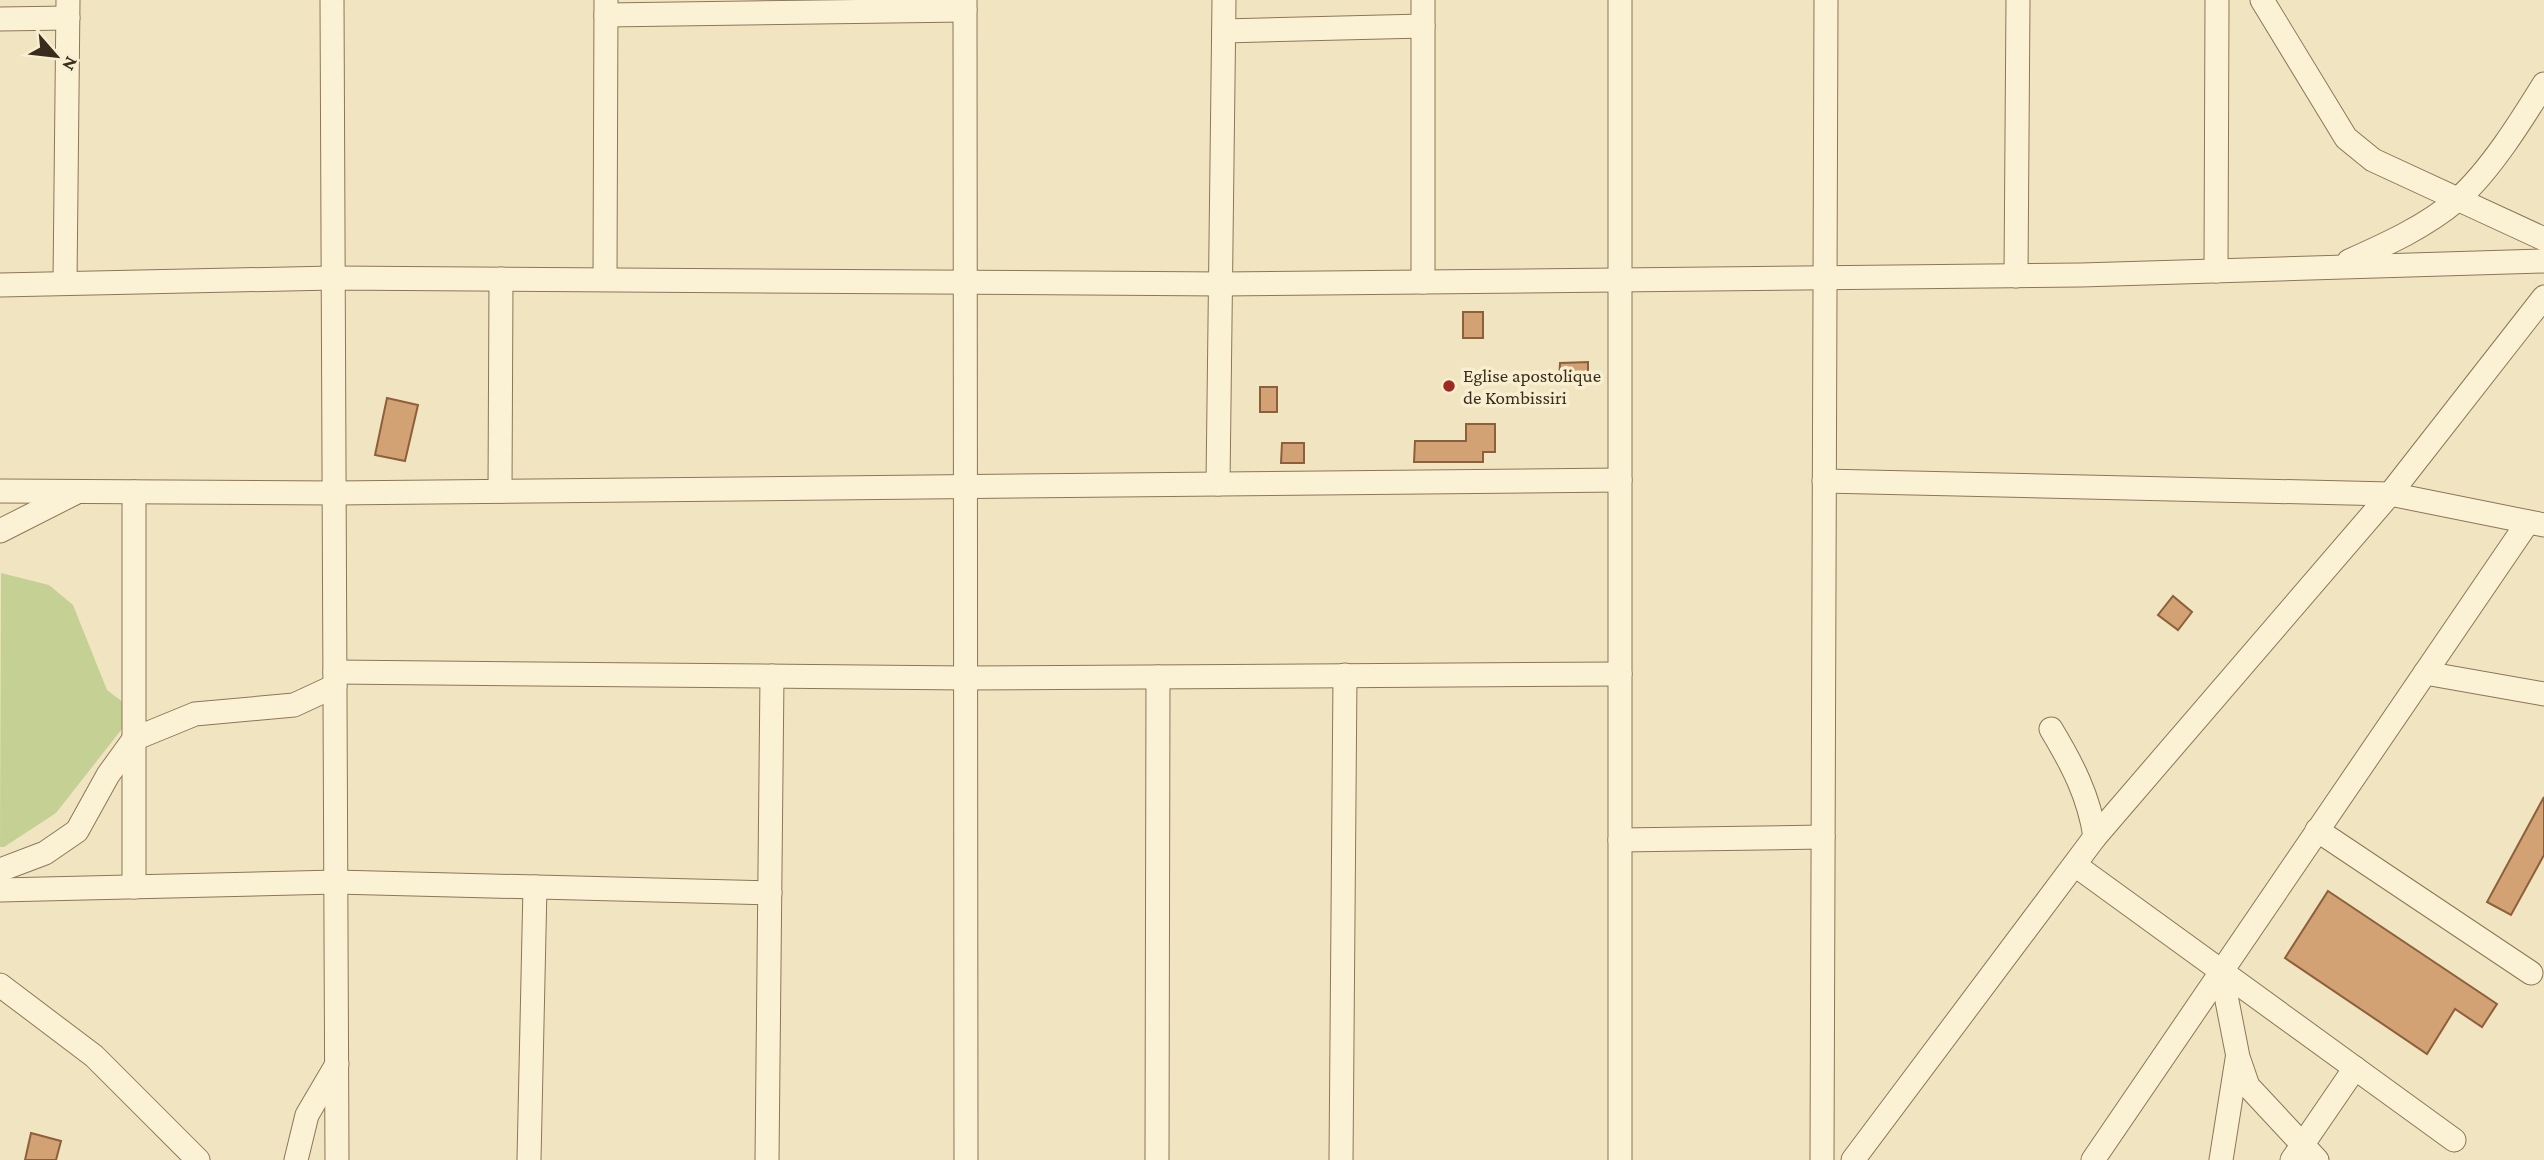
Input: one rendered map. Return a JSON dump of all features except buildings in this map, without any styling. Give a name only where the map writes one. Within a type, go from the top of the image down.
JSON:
[{"type":"street","points":[[332,0],[337,1160]]},
{"type":"street","points":[[1218,484],[1224,0]]},
{"type":"street","points":[[1423,0],[1423,282]]},
{"type":"street","points":[[1620,0],[1620,1160]]},
{"type":"street","points":[[1822,1160],[1826,0]]},
{"type":"street","points":[[2016,276],[2018,0]]},
{"type":"street","points":[[2216,271],[2217,0]]},
{"type":"street","points":[[2262,0],[2346,138],[2374,160],[2544,239]]},
{"type":"street","points":[[605,279],[606,7],[965,5],[966,1160]]},
{"type":"street","points":[[0,19],[68,9],[65,284]]},
{"type":"street","points":[[1224,31],[1423,26]]},
{"type":"street","points":[[2337,267],[2404,237],[2458,199],[2514,132],[2544,84]]},
{"type":"street","points":[[0,285],[334,278],[1222,284],[2016,276],[2544,261]]},
{"type":"street","points":[[500,491],[501,279]]},
{"type":"street","points":[[1853,1160],[2095,838],[2390,494],[2544,297]]},
{"type":"street","points":[[0,491],[334,493],[1620,480]]},
{"type":"street","points":[[1824,481],[2390,494],[2536,524],[2425,673],[2093,1160]]},
{"type":"street","points":[[0,531],[79,491]]},
{"type":"street","points":[[134,492],[134,887]]},
{"type":"street","points":[[2425,673],[2544,694]]},
{"type":"street","points":[[0,870],[45,853],[77,831],[108,775],[134,739],[195,714],[294,705],[335,679],[1620,674]]},
{"type":"street","points":[[1341,1160],[1345,675]]},
{"type":"street","points":[[767,1160],[772,676]]},
{"type":"street","points":[[1157,1160],[1158,677]]},
{"type":"street","points":[[2051,729],[2078,775],[2092,813],[2095,838]]},
{"type":"street","points":[[2317,830],[2531,973]]},
{"type":"street","points":[[1620,840],[1823,837]]},
{"type":"street","points":[[2075,864],[2454,1140]]},
{"type":"street","points":[[0,890],[336,882],[770,892]]},
{"type":"street","points":[[529,1160],[535,887]]},
{"type":"street","points":[[2221,970],[2238,1057],[2248,1086],[2304,1155],[2355,1068]]},
{"type":"street","points":[[0,985],[94,1056],[198,1160]]},
{"type":"street","points":[[2221,1160],[2238,1057]]},
{"type":"street","points":[[296,1160],[307,1115],[337,1063]]},
{"type":"green space","points":[[1,573],[49,585],[73,605],[107,690],[124,703],[125,725],[56,813],[4,847],[0,847]]},
{"type":"place","name":"Eglise apostolique de Kombissiri","points":[[1449,386]]}]
